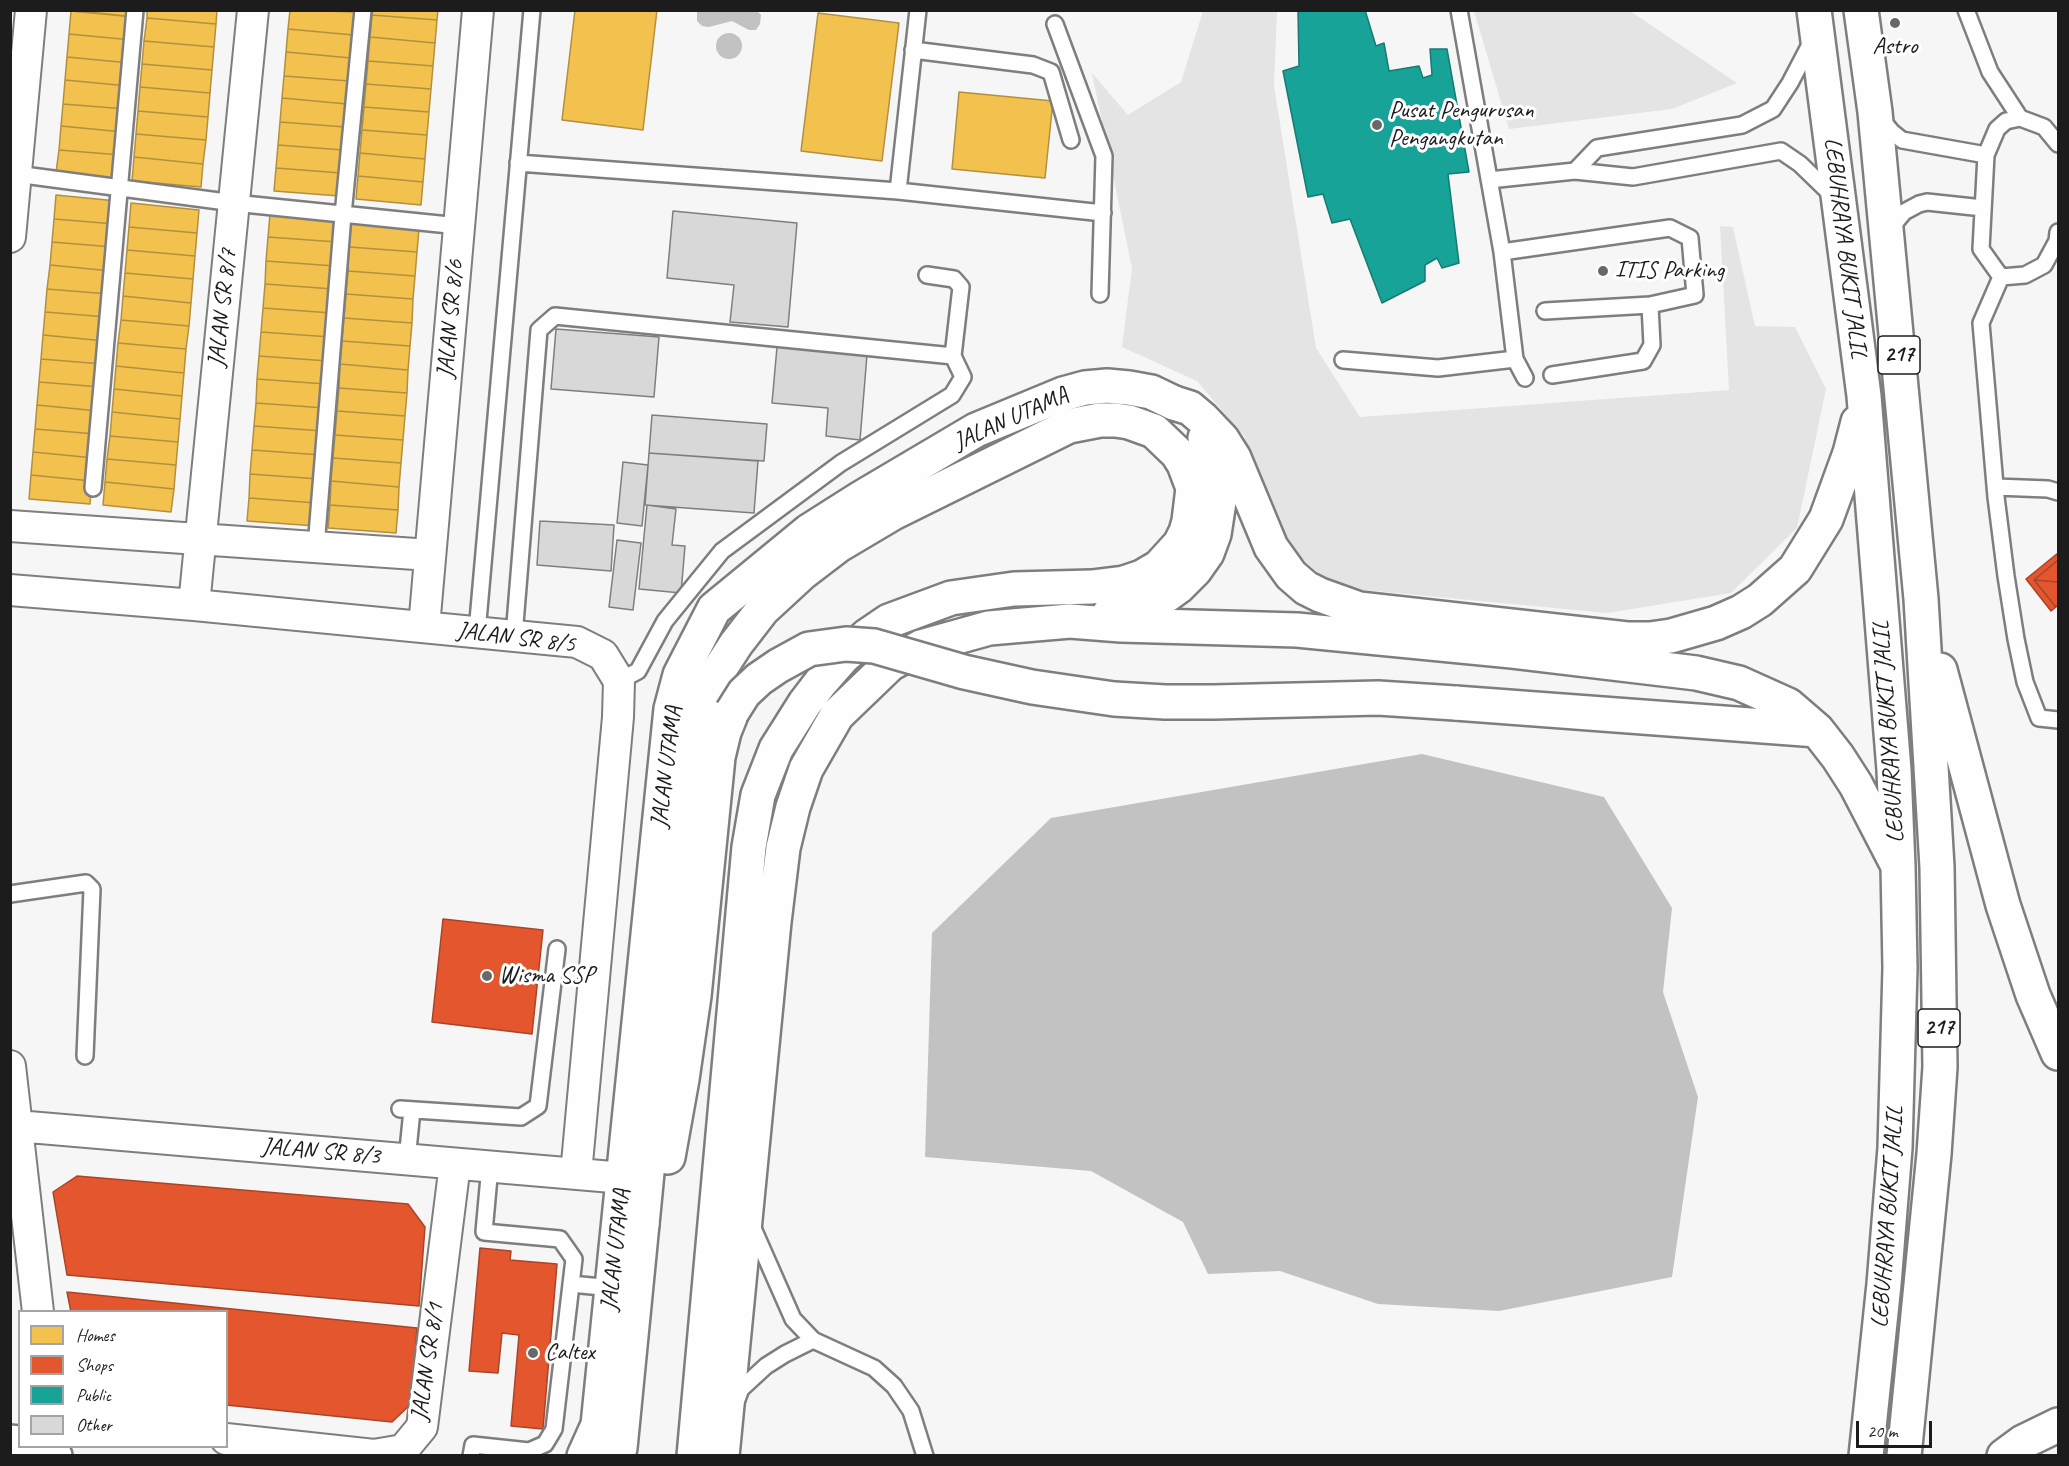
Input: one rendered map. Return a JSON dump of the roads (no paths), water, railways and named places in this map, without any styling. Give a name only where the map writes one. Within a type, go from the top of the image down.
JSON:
[{"type":"main road","name":"LEBUHRAYA BUKIT JALIL","points":[[1861,10],[1888,233],[1921,598],[1937,867],[1940,1067],[1934,1154],[1904,1455]]},
{"type":"main road","name":"LEBUHRAYA BUKIT JALIL","points":[[1815,21],[1864,396],[1894,770],[1898,866],[1900,968],[1895,1148],[1884,1284],[1866,1455]]},
{"type":"main road","name":"JALAN UTAMA","points":[[585,1455],[598,1425],[671,709],[680,675],[714,609],[809,531],[976,430],[1063,394],[1085,388],[1129,387],[1151,392],[1190,408],[1222,439],[1233,458],[1271,546],[1291,575],[1306,588],[1320,595],[1359,609],[1597,636],[1650,639],[1692,631],[1741,612],[1760,600],[1794,569],[1826,519],[1850,453],[1864,396]]},
{"type":"main road","points":[[724,1440],[783,848],[793,807],[806,770],[837,715],[890,664],[921,647],[989,628],[1070,621],[1126,611],[1150,604],[1178,587],[1195,570],[1207,553],[1218,518],[1220,495],[1218,476],[1202,432],[1174,403]]},
{"type":"main road","name":"JALAN UTAMA","points":[[617,1455],[620,1448],[679,837],[689,763],[700,711],[714,678],[730,652],[763,609],[801,573],[839,545],[893,513],[1068,426],[1100,420],[1115,420],[1129,422],[1154,431],[1177,453],[1190,476],[1193,488],[1186,532],[1180,544],[1159,567],[1142,577],[1124,583],[1092,587],[1014,589],[951,598],[889,621],[843,657],[820,682],[789,727],[769,764],[758,795],[747,863],[694,1455]]},
{"type":"main road","points":[[1921,598],[2003,905],[2033,995],[2058,1053]]},
{"type":"main road","points":[[1070,621],[1121,625],[1297,630],[1512,651],[1696,673],[1739,683],[1768,694],[1788,705],[1817,730],[1856,785],[1898,866]]},
{"type":"main road","points":[[642,1224],[658,1202],[661,1192],[678,1102],[694,996],[718,757],[724,732],[732,712],[744,693],[778,666],[809,649],[846,644],[874,646],[964,672],[1032,687],[1114,699],[1214,702],[1366,698],[1817,730]]},
{"type":"main road","points":[[2004,1455],[2023,1442],[2058,1425]]},
{"type":"main road","points":[[10,1452],[53,1455]]},
{"type":"street","points":[[10,237],[31,10]]},
{"type":"street","name":"JALAN SR 8/7","points":[[194,604],[253,10]]},
{"type":"street","name":"JALAN SR 8/6","points":[[424,627],[478,10]]},
{"type":"street","points":[[10,525],[430,555]]},
{"type":"street","name":"JALAN SR 8/5","points":[[10,590],[194,604],[577,642],[603,655],[619,681]]},
{"type":"street","points":[[576,1174],[616,740],[619,681]]},
{"type":"street","points":[[12,1084],[38,1310]]},
{"type":"street","name":"JALAN SR 8/3","points":[[17,1126],[624,1178]]},
{"type":"street","name":"JALAN SR 8/1","points":[[228,1439],[374,1455],[403,1450],[422,1428],[455,1164]]},
{"type":"lane","points":[[93,488],[135,10]]},
{"type":"lane","points":[[316,547],[343,214],[363,10]]},
{"type":"lane","points":[[477,632],[532,10]]},
{"type":"lane","points":[[898,191],[918,10]]},
{"type":"lane","points":[[1459,10],[1502,252],[1515,359],[1525,378]]},
{"type":"lane","points":[[1966,10],[1990,72],[2020,118],[2044,127],[2058,144]]},
{"type":"lane","points":[[1575,171],[1597,148],[1742,125],[1773,109],[1790,83],[1815,21]]},
{"type":"lane","points":[[1055,24],[1104,156],[1100,294]]},
{"type":"lane","points":[[914,50],[1033,64],[1051,72],[1071,140]]},
{"type":"lane","points":[[1875,112],[1902,140],[1986,155]]},
{"type":"lane","points":[[2001,277],[1981,249],[1986,155],[1997,129],[2006,122],[2020,118]]},
{"type":"lane","points":[[1489,180],[1575,171],[1633,177],[1781,151],[1800,164],[1840,202]]},
{"type":"lane","points":[[518,163],[898,191],[1103,213]]},
{"type":"lane","points":[[16,174],[234,203],[459,226]]},
{"type":"lane","points":[[1888,233],[1904,212],[1919,204],[1935,201],[1983,208]]},
{"type":"lane","points":[[1502,252],[1670,228],[1690,238],[1695,295],[1650,305],[1545,311]]},
{"type":"lane","points":[[2001,277],[2025,275],[2044,265],[2057,241],[2058,231]]},
{"type":"lane","points":[[619,681],[638,671],[665,621],[722,551],[841,463],[952,394],[963,377],[952,356],[961,287],[954,279],[927,275]]},
{"type":"lane","points":[[2001,277],[1981,323],[1996,487],[2016,639],[2025,682],[2039,718],[2058,720]]},
{"type":"lane","points":[[1552,375],[1643,361],[1652,345],[1650,305]]},
{"type":"lane","points":[[514,636],[539,330],[555,316],[952,356]]},
{"type":"lane","points":[[1343,360],[1438,368],[1515,359]]},
{"type":"lane","points":[[1996,487],[2048,489],[2058,492]]},
{"type":"lane","points":[[10,894],[86,884],[92,889],[85,1056]]},
{"type":"lane","points":[[407,1160],[406,1109],[521,1117],[538,1106],[557,949]]},
{"type":"lane","points":[[471,1455],[472,1445],[529,1451],[544,1444],[554,1429],[574,1259],[560,1239],[484,1232],[490,1167]]},
{"type":"lane","points":[[747,1215],[793,1319],[813,1340],[874,1368],[894,1386],[911,1412],[925,1455]]},
{"type":"lane","points":[[572,1284],[612,1287]]},
{"type":"lane","points":[[724,1440],[741,1389],[752,1377],[784,1354],[813,1340]]},
{"type":"place","name":"Astro","points":[[1895,23]]},
{"type":"place","name":"Pusat Pengurusan Pengangkutan","points":[[1377,125]]},
{"type":"place","name":"ITIS Parking","points":[[1603,271]]},
{"type":"place","name":"Wisma SSP","points":[[487,976]]},
{"type":"place","name":"Caltex","points":[[533,1353]]}]
